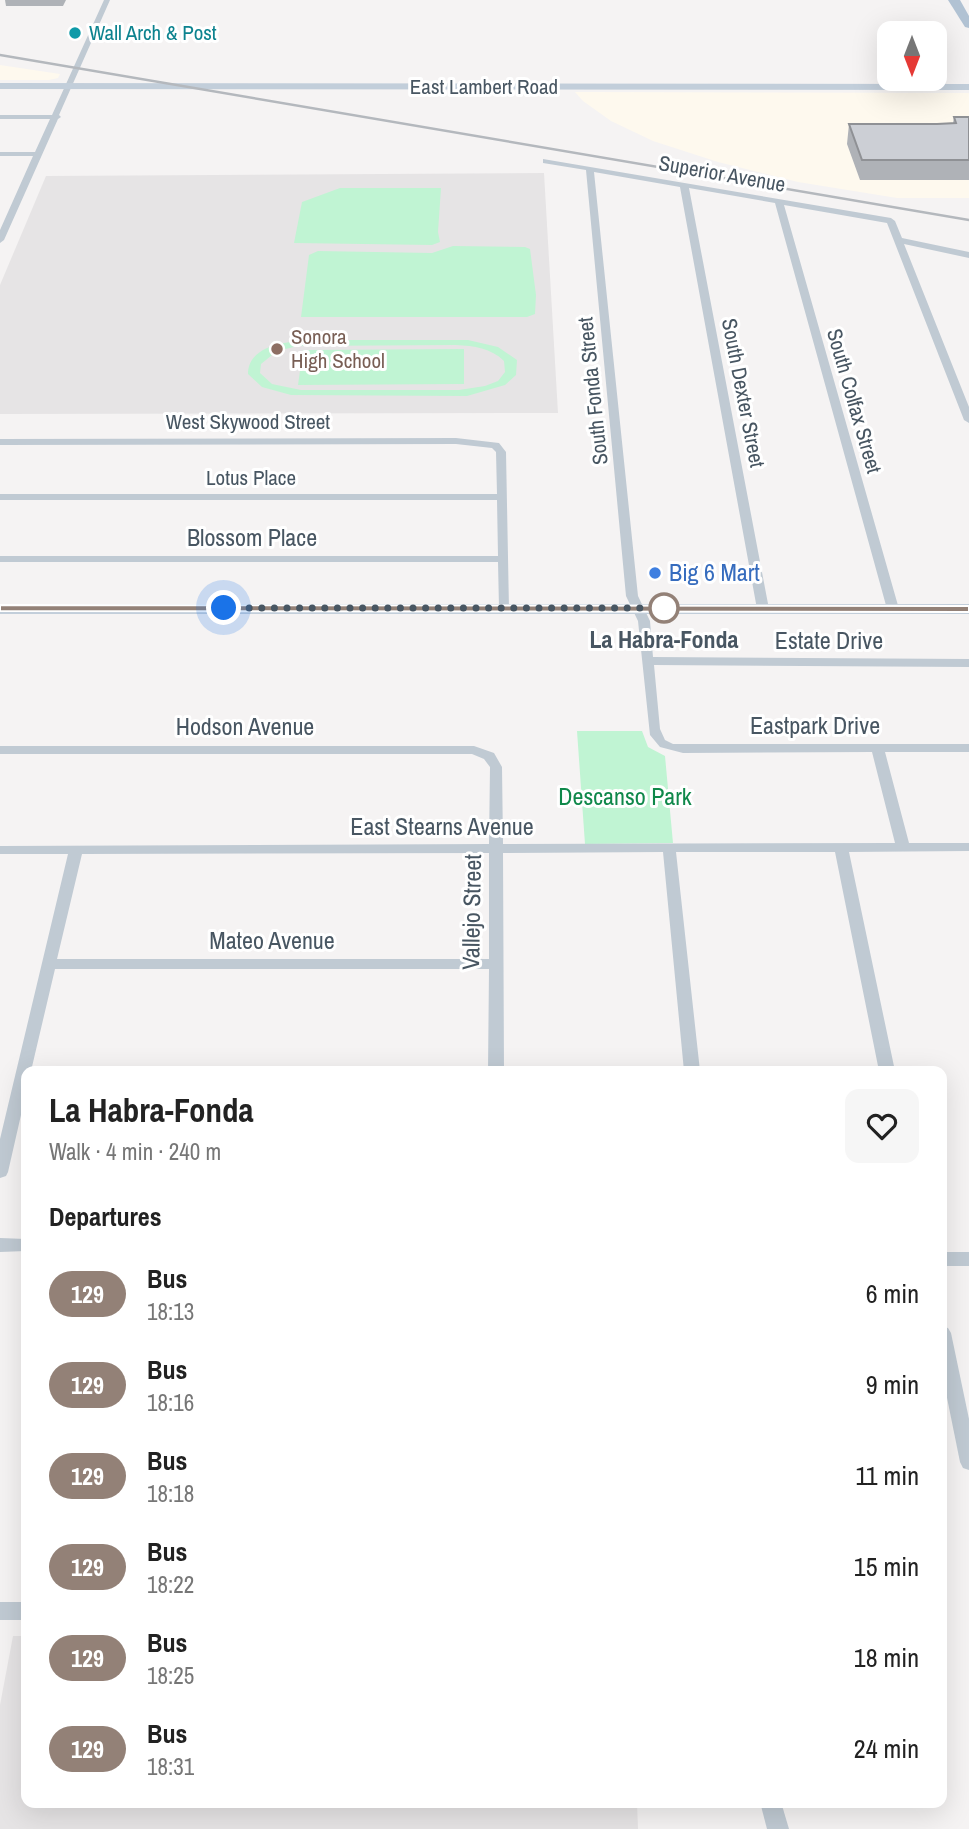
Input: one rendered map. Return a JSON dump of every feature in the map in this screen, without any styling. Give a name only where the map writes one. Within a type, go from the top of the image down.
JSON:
[{"type":"main road","points":[[954,0],[969,25]]},
{"type":"main road","name":"East Lambert Road","points":[[0,86],[969,87]]},
{"type":"main road","points":[[0,609],[969,609]]},
{"type":"street","points":[[0,239],[57,117],[107,0]]},
{"type":"street","points":[[0,117],[57,117]]},
{"type":"street","points":[[0,154],[40,154]]},
{"type":"street","name":"Superior Avenue","points":[[546,162],[891,221],[899,240]]},
{"type":"street","name":"South Fonda Street","points":[[590,169],[632,596],[643,621],[654,729],[662,745]]},
{"type":"street","name":"South Dexter Street","points":[[684,185],[763,609]]},
{"type":"street","name":"South Colfax Street","points":[[779,202],[893,609]]},
{"type":"street","points":[[899,240],[969,255]]},
{"type":"street","points":[[899,240],[969,420]]},
{"type":"street","name":"West Skywood Street","points":[[0,442],[456,441],[495,445],[501,452],[503,497]]},
{"type":"street","name":"Lotus Place","points":[[0,497],[503,497]]},
{"type":"street","points":[[503,497],[505,608]]},
{"type":"street","name":"Blossom Place","points":[[0,559],[504,559]]},
{"type":"street","name":"Estate Drive","points":[[647,662],[969,663]]},
{"type":"street","name":"Eastpark Drive","points":[[662,745],[683,749],[969,748]]},
{"type":"street","points":[[878,749],[903,847]]},
{"type":"street","name":"Hodson Avenue","points":[[0,750],[474,750],[489,756]]},
{"type":"street","name":"Vallejo Street","points":[[489,756],[496,767],[496,1066]]},
{"type":"street","name":"East Stearns Avenue","points":[[0,850],[969,847]]},
{"type":"street","points":[[669,848],[691,1066]]},
{"type":"street","points":[[841,848],[886,1066]]},
{"type":"street","points":[[28,1066],[76,850]]},
{"type":"street","name":"Mateo Avenue","points":[[49,964],[494,964]]},
{"type":"street","points":[[0,1172],[21,1098]]},
{"type":"street","points":[[0,1245],[21,1245]]},
{"type":"street","points":[[947,1259],[969,1259]]},
{"type":"street","points":[[947,1357],[969,1462]]},
{"type":"street","points":[[0,1611],[21,1611]]},
{"type":"street","points":[[772,1808],[778,1829]]},
{"type":"shaded area","points":[[0,65],[60,74],[58,78],[49,80],[0,80]]},
{"type":"shaded area","points":[[575,92],[969,93],[969,198],[897,198],[798,182],[718,162],[653,141],[611,121]]},
{"type":"shaded area","name":"Sonora High School","points":[[544,173],[558,413],[0,414],[0,285],[46,176]]},
{"type":"shaded area","points":[[13,1636],[21,1636],[21,1808],[637,1808],[638,1829],[0,1829],[0,1705]]},
{"type":"green space","points":[[340,188],[441,188],[438,232],[440,242],[432,245],[294,243],[302,202]]},
{"type":"green space","points":[[453,246],[530,249],[536,295],[535,314],[527,317],[301,317],[309,255],[318,251],[432,253]]},
{"type":"green space","points":[[468,340],[498,347],[517,360],[516,375],[505,385],[467,396],[291,395],[262,387],[248,374],[255,356],[263,350],[283,343]],"holes":[[[463,345],[488,350],[504,361],[505,372],[498,381],[459,390],[301,390],[272,384],[260,373],[261,364],[277,351],[298,346]]]},
{"type":"green space","points":[[464,349],[464,384],[298,385],[303,350]]},
{"type":"green space","name":"Descanso Park","points":[[577,731],[642,731],[648,747],[665,756],[673,843],[585,844]]},
{"type":"building","points":[[954,117],[969,117],[969,160],[862,160],[849,124],[956,123]]},
{"type":"railway","points":[[0,55],[969,220]]},
{"type":"bus line","name":"129","points":[[0,609],[969,609]]},
{"type":"place","name":"Wall Arch & Post","points":[[75,33]]},
{"type":"place","name":"Sonora High School","points":[[277,349]]},
{"type":"place","name":"Big 6 Mart","points":[[655,573]]},
{"type":"place","name":"La Habra-Fonda","points":[[664,608]]},
{"type":"route","points":[[224,608],[664,608]]}]
